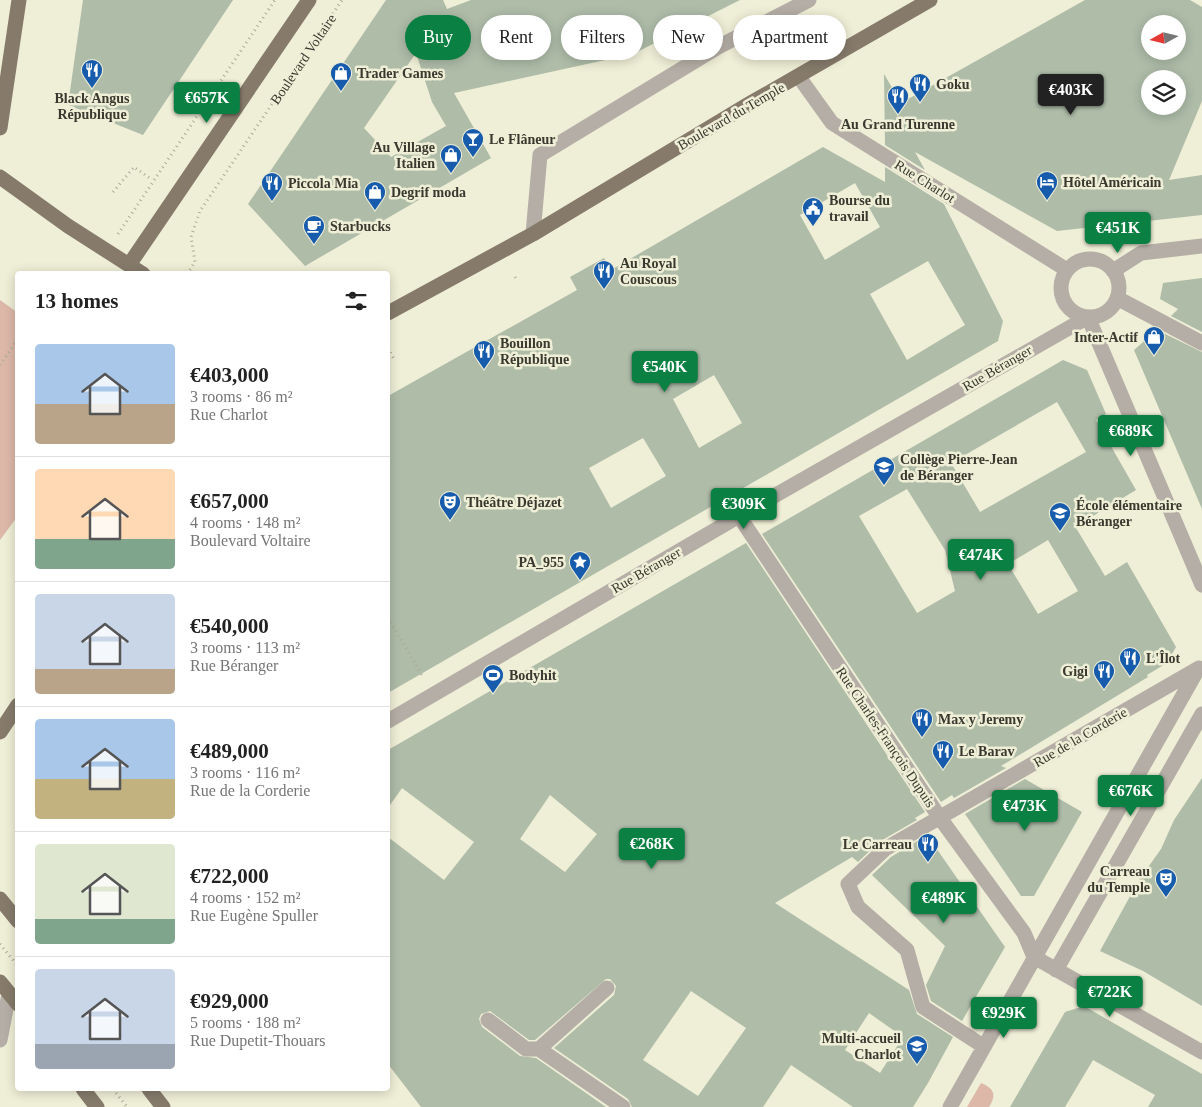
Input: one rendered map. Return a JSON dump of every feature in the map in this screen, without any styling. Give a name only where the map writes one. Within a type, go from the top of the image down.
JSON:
[{"type":"main road","points":[[0,128],[19,0]]},
{"type":"main road","name":"Boulevard Voltaire","points":[[130,265],[309,0]]},
{"type":"main road","name":"Boulevard du Temple","points":[[390,313],[532,234],[930,0]]},
{"type":"main road","points":[[0,177],[139,271]]},
{"type":"main road","points":[[0,732],[15,710]]},
{"type":"main road","points":[[0,899],[15,917]]},
{"type":"main road","points":[[85,1091],[97,1107]]},
{"type":"main road","points":[[151,1091],[163,1107]]},
{"type":"street","points":[[532,234],[540,155],[718,47],[809,0]]},
{"type":"street","name":"Rue Charlot","points":[[798,76],[832,123],[1067,270]]},
{"type":"street","points":[[1113,271],[1141,252],[1202,246]]},
{"type":"street","points":[[1091,259],[1100,260],[1113,271],[1119,289],[1117,298],[1106,313],[1088,317],[1079,315],[1065,304],[1061,286],[1067,270],[1082,260],[1091,259]]},
{"type":"street","points":[[1117,298],[1202,343]]},
{"type":"street","points":[[1088,317],[1202,585]]},
{"type":"street","name":"Rue Béranger","points":[[390,720],[738,516],[1088,317]]},
{"type":"street","name":"Rue Charles-François Dupuis","points":[[738,516],[940,818],[1024,932],[1034,957]]},
{"type":"street","points":[[950,1107],[1200,665]]},
{"type":"street","name":"Rue de la Corderie","points":[[983,1046],[923,1006],[908,950],[858,907],[848,884],[885,849],[1200,665]]},
{"type":"street","points":[[1056,970],[1202,714]]},
{"type":"street","points":[[1034,957],[1202,1052]]},
{"type":"street","points":[[539,1048],[607,988]]},
{"type":"street","points":[[0,1040],[9,993]]},
{"type":"street","points":[[488,1020],[526,1048],[539,1048],[623,1107]]},
{"type":"path","points":[[107,250],[275,0]]},
{"type":"path","name":"Boulevard Voltaire","points":[[189,271],[195,262],[191,237],[200,211],[342,0]]},
{"type":"path","points":[[113,192],[134,167],[150,179]]},
{"type":"path","points":[[515,277],[517,281]]},
{"type":"path","points":[[0,365],[15,343]]},
{"type":"path","points":[[390,351],[395,360]]},
{"type":"path","points":[[390,621],[423,677]]},
{"type":"path","points":[[0,944],[15,962]]},
{"type":"path","points":[[115,1091],[127,1107]]},
{"type":"shaded area","points":[[0,300],[15,311],[15,520],[0,540]]},
{"type":"shaded area","points":[[981,1083],[989,1087],[993,1092],[993,1099],[989,1107],[967,1107]]},
{"type":"building","points":[[83,0],[233,0],[143,135],[68,105]]},
{"type":"building","points":[[386,0],[443,0],[447,9],[471,0],[740,0],[710,15],[653,15],[653,44],[643,49],[643,15],[561,15],[561,60],[605,60],[454,93],[491,158],[305,266],[248,204]],"holes":[[[405,15],[471,15],[471,60],[418,60],[432,102],[446,126],[391,157],[364,128],[411,60],[405,60]]]},
{"type":"building","points":[[1085,0],[1190,0],[1202,7],[1202,101],[1169,180],[1202,175],[1202,215],[1057,231],[915,152],[925,170],[885,145],[884,74],[901,103]]},
{"type":"building","points":[[823,147],[885,182],[885,167],[944,204],[1003,321],[998,341],[390,692],[390,395],[577,290],[570,277],[604,258],[611,270]],"holes":[[[855,183],[880,227],[825,260],[800,215]],[[928,261],[965,325],[907,360],[870,294]],[[714,375],[742,423],[699,448],[673,399]],[[643,438],[666,476],[611,508],[589,468]]]},
{"type":"building","points":[[1202,278],[1202,332],[1171,316],[1178,309],[1160,299],[1163,283]]},
{"type":"building","points":[[1157,330],[1202,352],[1202,509],[1134,350]]},
{"type":"building","points":[[1063,360],[1087,370],[1106,414],[1096,420],[1136,490],[1093,516],[1073,523],[1105,576],[1127,562],[1176,647],[1167,663],[1147,675],[1148,677],[1001,766],[1006,768],[954,798],[952,795],[941,802],[762,534]],"holes":[[[1057,402],[1086,452],[980,512],[951,463]],[[907,489],[945,550],[955,591],[917,613],[859,516]],[[1048,540],[1078,591],[1038,614],[1008,564]]]},
{"type":"building","points":[[746,543],[925,812],[915,818],[917,820],[879,842],[858,862],[852,857],[775,903],[909,990],[917,1014],[953,1037],[913,1107],[853,1107],[791,1065],[763,1107],[632,1107],[628,1099],[554,1048],[614,995],[616,986],[610,979],[606,979],[535,1040],[529,1040],[490,1011],[481,1014],[479,1019],[482,1027],[520,1056],[536,1058],[606,1107],[421,1107],[390,1067],[390,839],[444,880],[474,842],[402,788],[390,805],[390,749]],"holes":[[[550,795],[597,834],[565,872],[520,839]],[[691,991],[746,1028],[698,1096],[643,1060]],[[869,1013],[903,1037],[880,1073],[845,1050]]]},
{"type":"building","name":"Carreau du Temple","points":[[1202,778],[1202,1006],[1143,971],[1100,951],[1139,880],[1161,849],[1174,820]]},
{"type":"building","points":[[1025,779],[1082,812],[1034,896],[1021,896],[965,814]]},
{"type":"building","points":[[927,835],[1005,947],[962,1021],[931,1001],[926,985],[945,946],[872,875],[891,857]]},
{"type":"building","points":[[1084,1006],[1202,1074],[1202,1107],[1148,1107],[1155,1095],[1093,1060],[1065,1107],[1010,1107],[1065,1012]]},
{"type":"place","name":"Black Angus République","points":[[92,89]]},
{"type":"place","name":"Trader Games","points":[[341,92]]},
{"type":"place","name":"Goku","points":[[920,103]]},
{"type":"place","name":"Au Grand Turenne","points":[[898,115]]},
{"type":"place","name":"Le Flâneur","points":[[473,158]]},
{"type":"place","name":"Au Village Italien","points":[[451,174]]},
{"type":"place","name":"Hôtel Américain","points":[[1047,201]]},
{"type":"place","name":"Piccola Mia","points":[[272,202]]},
{"type":"place","name":"Degrif moda","points":[[375,211]]},
{"type":"place","name":"Bourse du travail","points":[[813,227]]},
{"type":"place","name":"Starbucks","points":[[314,245]]},
{"type":"place","name":"Au Royal Couscous","points":[[604,290]]},
{"type":"place","name":"Inter-Actif","points":[[1154,356]]},
{"type":"place","name":"Bouillon République","points":[[484,370]]},
{"type":"place","name":"Collège Pierre-Jean de Béranger","points":[[884,486]]},
{"type":"place","name":"Théâtre Déjazet","points":[[450,521]]},
{"type":"place","name":"École élémentaire Béranger","points":[[1060,532]]},
{"type":"place","name":"PA_955","points":[[580,581]]},
{"type":"place","name":"L'Îlot","points":[[1130,677]]},
{"type":"place","name":"Gigi","points":[[1104,690]]},
{"type":"place","name":"Bodyhit","points":[[493,694]]},
{"type":"place","name":"Max y Jeremy","points":[[922,738]]},
{"type":"place","name":"Le Barav","points":[[943,770]]},
{"type":"place","name":"Le Carreau","points":[[928,863]]},
{"type":"place","name":"Carreau du Temple","points":[[1166,898]]},
{"type":"place","name":"Multi-accueil Charlot","points":[[917,1065]]}]
